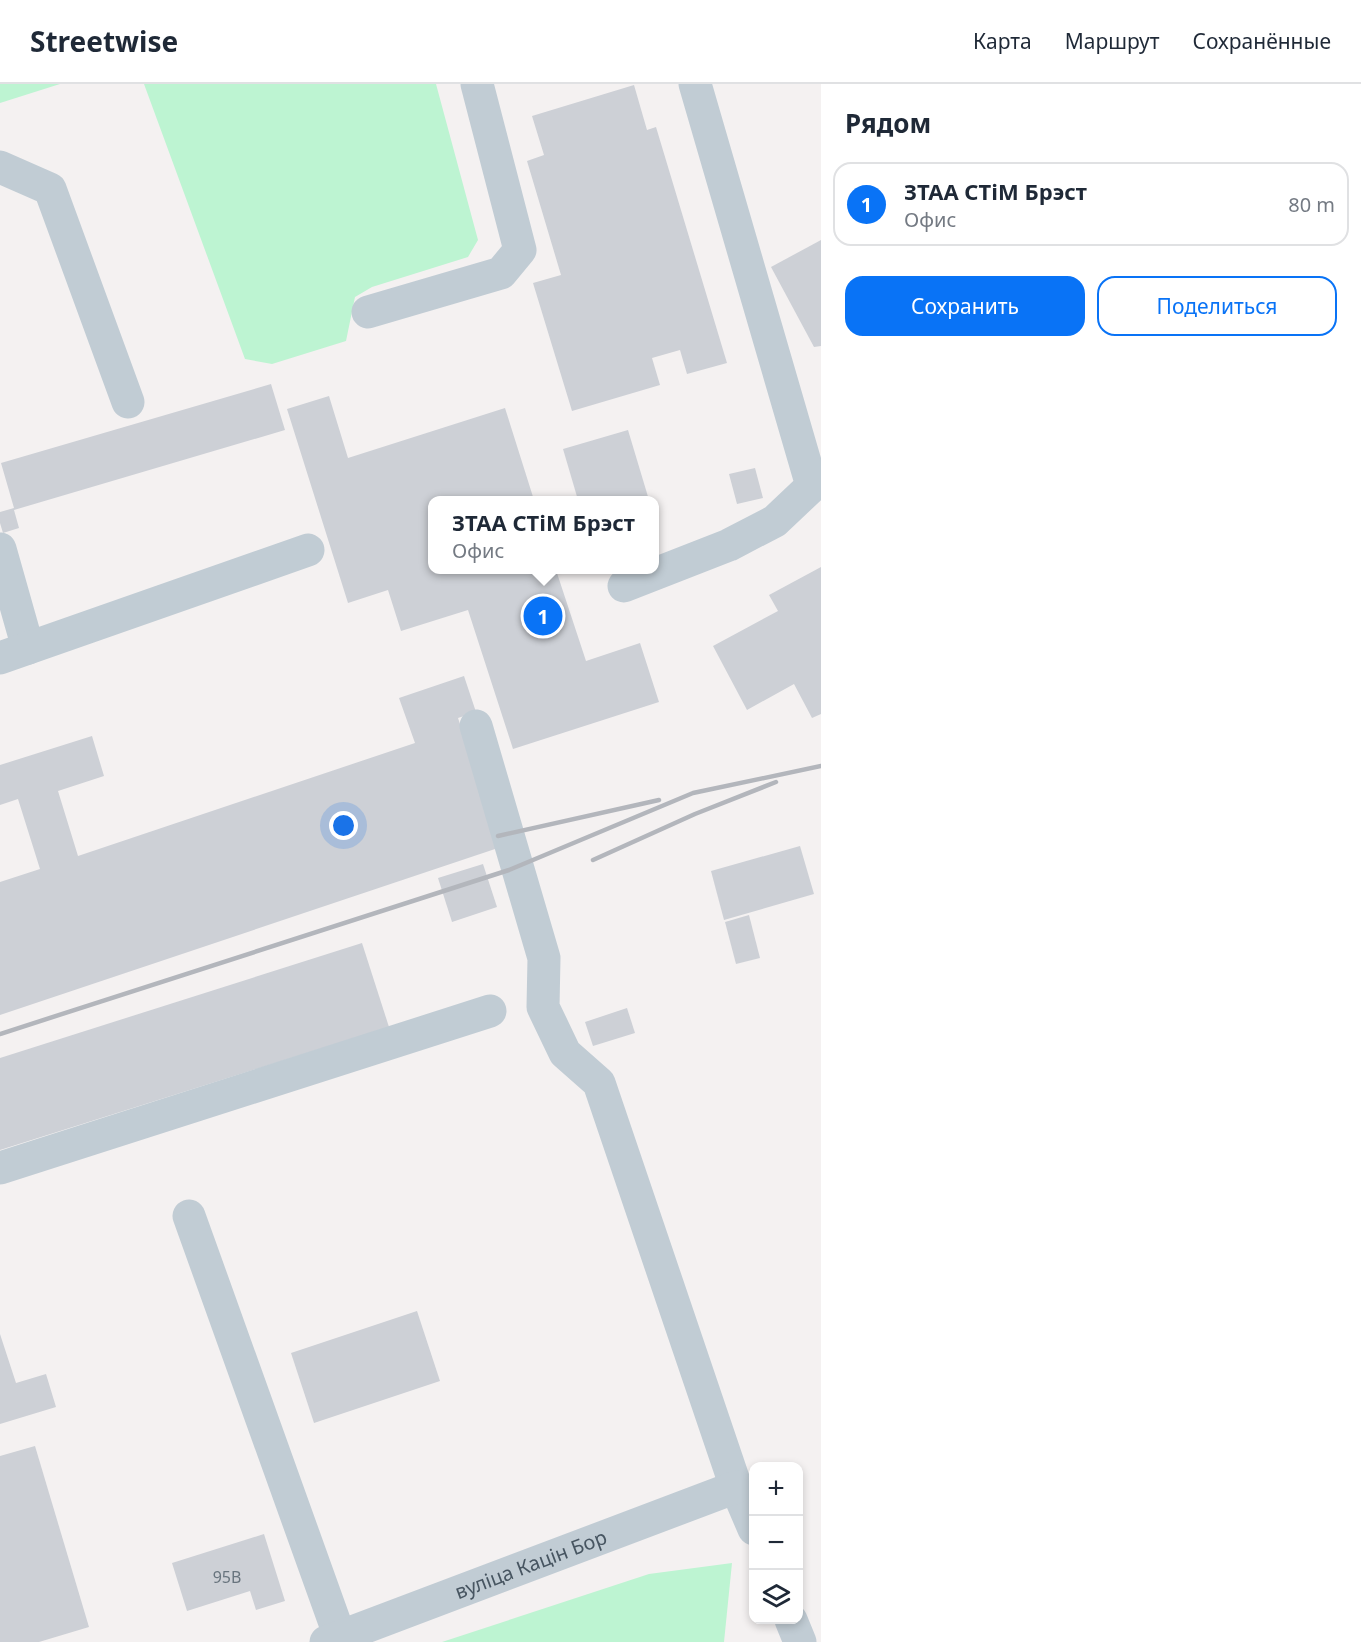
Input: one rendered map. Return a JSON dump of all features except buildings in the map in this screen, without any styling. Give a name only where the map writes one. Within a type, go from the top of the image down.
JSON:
[{"type":"street","points":[[368,312],[501,273],[520,250],[477,84]]},
{"type":"street","points":[[659,572],[729,545],[775,521],[812,486],[695,84]]},
{"type":"street","points":[[0,167],[50,189],[128,402]]},
{"type":"street","points":[[0,549],[14,653],[308,550]]},
{"type":"street","points":[[624,586],[655,574]]},
{"type":"street","points":[[476,726],[544,958],[543,1007],[566,1053],[599,1083],[736,1487],[749,1519]]},
{"type":"street","points":[[0,1168],[490,1011]]},
{"type":"street","points":[[189,1216],[333,1640]]},
{"type":"street","name":"вуліца Кацін Бор","points":[[333,1640],[736,1487]]},
{"type":"street","points":[[793,1624],[800,1642]]},
{"type":"green space","points":[[0,84],[60,84],[0,103]]},
{"type":"green space","points":[[144,84],[436,84],[478,240],[468,257],[372,287],[355,297],[346,341],[272,364],[245,359]]},
{"type":"green space","points":[[732,1563],[724,1642],[442,1642],[649,1574]]},
{"type":"railway","points":[[0,1034],[509,870],[693,793],[821,766]]},
{"type":"railway","points":[[593,860],[695,814],[776,782]]},
{"type":"railway","points":[[498,836],[659,800]]},
{"type":"place","name":"ЗТАА СТіМ Брэст","points":[[543,616]]}]
